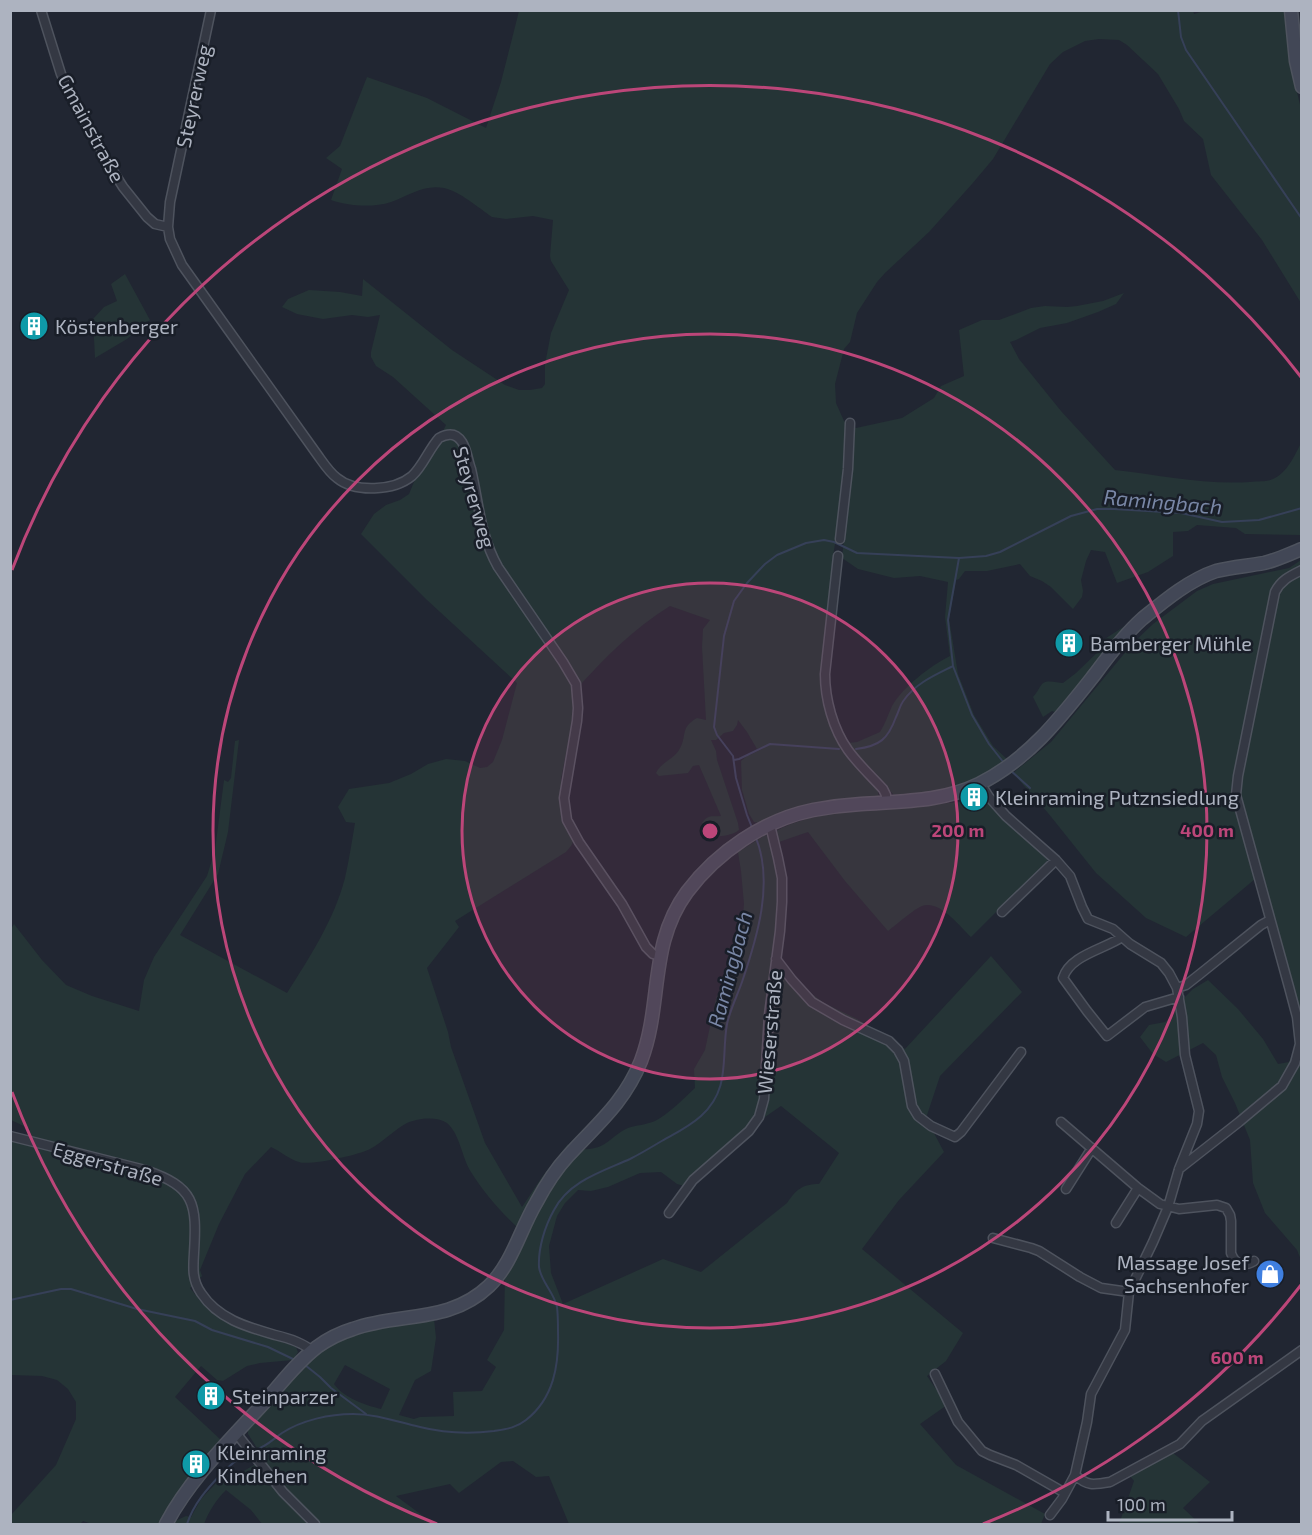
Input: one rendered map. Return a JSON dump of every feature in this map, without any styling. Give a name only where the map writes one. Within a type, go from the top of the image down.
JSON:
[{"type":"main road","points":[[1291,10],[1296,60],[1302,87]]},
{"type":"main road","points":[[166,1524],[186,1491],[204,1468],[311,1352],[330,1338],[358,1327],[449,1311],[473,1299],[493,1283],[507,1263],[525,1223],[547,1184],[569,1155],[614,1107],[633,1077],[650,1028],[666,930],[688,891],[711,865],[736,845],[767,827],[810,810],[924,800],[955,793],[981,783],[1030,749],[1055,723],[1125,636],[1139,622],[1186,586],[1207,575],[1232,567],[1276,559],[1302,549]]},
{"type":"street","name":"Gmainstraße","points":[[41,10],[68,90],[113,171],[147,217],[155,224],[168,227]]},
{"type":"street","name":"Steyrerweg","points":[[211,10],[170,202],[168,227],[175,252],[195,285],[319,457],[338,479],[359,488],[382,487],[397,483],[413,475],[438,438],[444,434],[452,434],[462,442],[466,450],[484,537],[490,553],[576,684],[577,721],[564,798],[567,820],[579,842],[622,904],[646,946],[653,954],[660,956]]},
{"type":"street","points":[[840,539],[848,469],[850,423]]},
{"type":"street","points":[[838,556],[825,692],[832,718],[846,747],[883,789],[886,803]]},
{"type":"street","points":[[1179,1169],[1282,1086],[1295,1063],[1301,1044],[1290,987],[1236,795],[1275,592],[1285,579],[1302,570]]},
{"type":"street","points":[[981,783],[988,797],[1006,816],[1056,860],[1070,876],[1088,919],[1113,929],[1130,944],[1161,963],[1169,973],[1178,992],[1185,1055],[1199,1111],[1197,1124],[1179,1169],[1168,1207],[1154,1242],[1129,1292],[1125,1330],[1091,1394],[1075,1475],[1050,1515]]},
{"type":"street","name":"Wieserstraße","points":[[669,1213],[693,1180],[749,1131],[759,1117],[764,1099],[769,1015],[782,902],[782,878],[767,827]]},
{"type":"street","points":[[1002,912],[1056,860]]},
{"type":"street","points":[[1122,937],[1078,961],[1066,971],[1063,978],[1107,1036],[1145,1007],[1178,992],[1270,920]]},
{"type":"street","name":"Wieserstraße","points":[[776,959],[813,1002],[843,1020],[889,1041],[898,1050],[904,1062],[912,1106],[918,1116],[931,1126],[955,1137],[1021,1052]]},
{"type":"street","points":[[1061,1122],[1155,1201],[1168,1207],[1184,1209],[1217,1206],[1226,1208],[1231,1221],[1232,1257],[1239,1264],[1244,1265],[1254,1261]]},
{"type":"street","name":"Eggerstraße","points":[[10,1136],[145,1170],[161,1175],[178,1185],[184,1191],[192,1208],[195,1230],[193,1276],[200,1292],[222,1314],[232,1320],[290,1339],[308,1347],[311,1352]]},
{"type":"street","points":[[1066,1189],[1092,1148]]},
{"type":"street","points":[[1116,1223],[1138,1188]]},
{"type":"street","points":[[993,1238],[1039,1251],[1101,1288],[1129,1292]]},
{"type":"street","points":[[1075,1475],[1083,1483],[1097,1485],[1110,1482],[1180,1444],[1202,1421],[1302,1350]]},
{"type":"street","points":[[935,1374],[958,1422],[982,1450],[1016,1465],[1065,1493]]},
{"type":"street","points":[[237,1433],[283,1492],[315,1524]]},
{"type":"shaded area","points":[[1193,10],[1194,14],[1207,10],[1287,11],[1293,75],[1302,113],[1301,303],[1262,240],[1211,175],[1203,139],[1184,121],[1158,74],[1119,40],[1085,41],[1063,52],[1050,64],[993,159],[929,232],[877,282],[857,313],[850,342],[844,349],[835,384],[836,403],[844,421],[856,428],[902,418],[934,398],[941,386],[964,376],[959,330],[982,320],[999,320],[1031,308],[1077,306],[1103,301],[1124,293],[1116,304],[1098,312],[1067,323],[1040,328],[1010,342],[1019,359],[1061,411],[1115,470],[1216,482],[1268,481],[1278,476],[1286,468],[1301,443],[1301,535],[1245,534],[1236,528],[1197,525],[1188,531],[1173,532],[1173,556],[1148,572],[1117,583],[1105,552],[1091,550],[1081,580],[1082,597],[1073,609],[1051,587],[1030,576],[1020,564],[987,571],[965,571],[956,580],[949,619],[958,674],[974,715],[993,746],[1009,761],[984,777],[945,793],[894,795],[854,754],[848,743],[857,742],[880,732],[892,706],[910,684],[934,665],[950,656],[945,617],[948,582],[920,576],[894,578],[858,569],[842,558],[844,539],[836,538],[822,665],[824,699],[839,741],[849,756],[872,780],[876,787],[878,800],[819,806],[796,811],[766,822],[754,822],[749,814],[742,790],[741,761],[764,748],[757,749],[738,720],[733,731],[724,733],[716,740],[711,740],[739,830],[722,836],[704,833],[702,823],[706,818],[721,816],[699,765],[693,766],[688,773],[659,776],[656,773],[679,750],[688,725],[697,718],[706,720],[702,647],[703,629],[710,620],[670,606],[644,624],[607,657],[574,692],[574,713],[561,779],[562,812],[573,842],[571,846],[566,852],[455,921],[459,927],[427,968],[451,1047],[485,1143],[522,1207],[568,1144],[568,1149],[530,1204],[518,1228],[476,1179],[468,1166],[455,1133],[447,1123],[438,1119],[427,1118],[411,1121],[370,1149],[323,1161],[299,1162],[271,1147],[245,1174],[219,1224],[200,1270],[202,1276],[190,1288],[202,1303],[229,1323],[296,1347],[298,1352],[293,1360],[247,1366],[223,1381],[217,1380],[201,1366],[175,1397],[221,1440],[199,1463],[197,1461],[194,1465],[196,1467],[162,1524],[92,1524],[83,1521],[80,1524],[11,1524],[11,1515],[56,1465],[76,1419],[76,1402],[68,1389],[57,1380],[42,1376],[11,1375],[11,1140],[23,1144],[30,1129],[11,1120],[10,931],[14,924],[42,960],[66,985],[139,1011],[144,980],[154,957],[207,876],[215,850],[224,780],[228,782],[231,778],[235,741],[239,740],[228,832],[218,874],[180,935],[287,993],[320,938],[340,894],[355,823],[346,822],[338,807],[349,789],[389,783],[428,764],[446,759],[465,761],[480,768],[487,767],[493,762],[502,740],[517,683],[427,600],[361,534],[374,514],[386,505],[409,494],[416,477],[428,461],[446,425],[393,377],[376,366],[371,352],[380,315],[368,317],[352,315],[323,319],[297,314],[282,307],[288,299],[309,290],[362,296],[363,279],[452,350],[505,385],[519,390],[542,388],[545,384],[545,364],[551,333],[569,290],[551,261],[553,220],[533,216],[506,219],[492,217],[469,200],[437,187],[416,191],[391,202],[368,206],[331,200],[342,169],[326,158],[340,146],[367,77],[427,98],[486,128],[501,82],[519,11]]},
{"type":"shaded area","points":[[125,274],[150,320],[127,339],[95,358],[93,319],[104,307],[117,301],[111,284]]},
{"type":"shaded area","points":[[1301,560],[1301,1260],[1297,1250],[1265,1213],[1253,1183],[1250,1140],[1222,1077],[1216,1055],[1203,1043],[1166,1062],[1153,1054],[1140,1037],[1149,1025],[1165,1022],[1174,1015],[1173,1009],[1193,989],[1208,980],[1238,1009],[1263,1039],[1278,1064],[1289,1062],[1297,1043],[1294,1013],[1255,879],[1186,937],[1146,918],[1096,873],[1013,773],[1051,742],[1133,643],[1153,624],[1197,591],[1213,584],[1289,568]]},
{"type":"shaded area","points":[[1131,622],[1058,713],[1052,711],[1043,717],[1033,697],[1042,684],[1049,681],[1063,683],[1104,646],[1100,642]]},
{"type":"shaded area","points":[[981,794],[1048,857],[1048,860],[971,937],[949,915],[929,905],[922,906],[888,931],[845,881],[808,832],[779,842],[783,866],[779,960],[804,988],[824,1003],[857,1019],[905,1049],[991,956],[1022,992],[940,1076],[926,1118],[944,1152],[899,1200],[862,1249],[963,1333],[946,1361],[927,1376],[947,1405],[920,1424],[956,1465],[1045,1514],[1041,1524],[569,1524],[549,1476],[536,1477],[513,1461],[501,1462],[459,1493],[450,1484],[396,1496],[434,1524],[262,1524],[251,1510],[226,1490],[213,1506],[204,1524],[172,1524],[186,1516],[191,1517],[201,1499],[220,1479],[224,1480],[229,1476],[237,1475],[264,1459],[248,1434],[248,1428],[294,1376],[334,1342],[367,1329],[434,1319],[436,1338],[431,1371],[415,1380],[399,1415],[414,1419],[454,1416],[453,1392],[482,1391],[496,1367],[487,1360],[504,1330],[505,1274],[555,1177],[581,1149],[596,1148],[628,1128],[655,1121],[695,1088],[694,1069],[705,1050],[716,998],[724,982],[729,955],[741,936],[744,904],[738,852],[765,835],[768,836],[791,824],[817,816],[960,802]],"holes":[[[781,1106],[839,1153],[819,1184],[808,1185],[800,1189],[787,1203],[701,1272],[663,1259],[563,1304],[551,1273],[549,1246],[557,1216],[565,1203],[578,1190],[591,1191],[608,1187],[640,1173],[661,1172],[677,1184],[691,1188],[765,1117]],[[345,1365],[390,1389],[381,1409],[349,1397],[338,1389],[334,1384]]]},
{"type":"shaded area","points":[[1173,1453],[1210,1482],[1183,1508],[1200,1524],[1119,1524],[1134,1481],[1130,1476]]},
{"type":"waterway","name":"Ramingbach","points":[[1178,10],[1181,37],[1186,50],[1302,219]]},
{"type":"waterway","name":"Ramingbach","points":[[753,830],[736,778],[733,756],[717,735],[714,727],[724,636],[734,601],[747,583],[777,555],[806,543],[824,540],[834,542],[857,553],[959,558],[986,556],[1000,552],[1071,516],[1097,509],[1181,513],[1222,522],[1259,520],[1302,508]]},
{"type":"waterway","name":"Ramingbach","points":[[856,749],[871,746],[882,740],[890,731],[901,704],[909,694],[926,680],[953,666],[948,620],[959,558]]},
{"type":"waterway","points":[[953,666],[972,715],[989,744],[1004,763]]},
{"type":"waterway","name":"Ramingbach","points":[[734,760],[770,744],[839,749]]},
{"type":"waterway","points":[[1010,770],[1030,788]]},
{"type":"waterway","name":"Ramingbach","points":[[253,1451],[298,1425],[335,1415],[370,1415],[438,1431],[494,1431],[522,1423],[543,1402],[556,1369],[558,1344],[557,1307],[539,1267],[541,1245],[548,1223],[560,1200],[577,1185],[597,1173],[634,1157],[686,1127],[701,1116],[717,1095],[723,1073],[727,1024],[753,947],[761,910],[764,873],[756,838]]},
{"type":"waterway","points":[[10,1300],[71,1289],[137,1309],[195,1321],[212,1330],[268,1347],[295,1360]]},
{"type":"waterway","points":[[305,1365],[366,1414]]},
{"type":"waterway","name":"Ramingbach","points":[[187,1524],[197,1503],[211,1485],[234,1462],[248,1453]]},
{"type":"place","name":"Köstenberger","points":[[34,326]]},
{"type":"place","name":"Bamberger Mühle","points":[[1069,643]]},
{"type":"place","name":"Kleinraming Putznsiedlung","points":[[974,797]]},
{"type":"place","name":"Massage Josef Sachsenhofer","points":[[1270,1274]]},
{"type":"place","name":"Steinparzer","points":[[211,1396]]},
{"type":"place","name":"Kleinraming Kindlehen","points":[[196,1464]]}]
